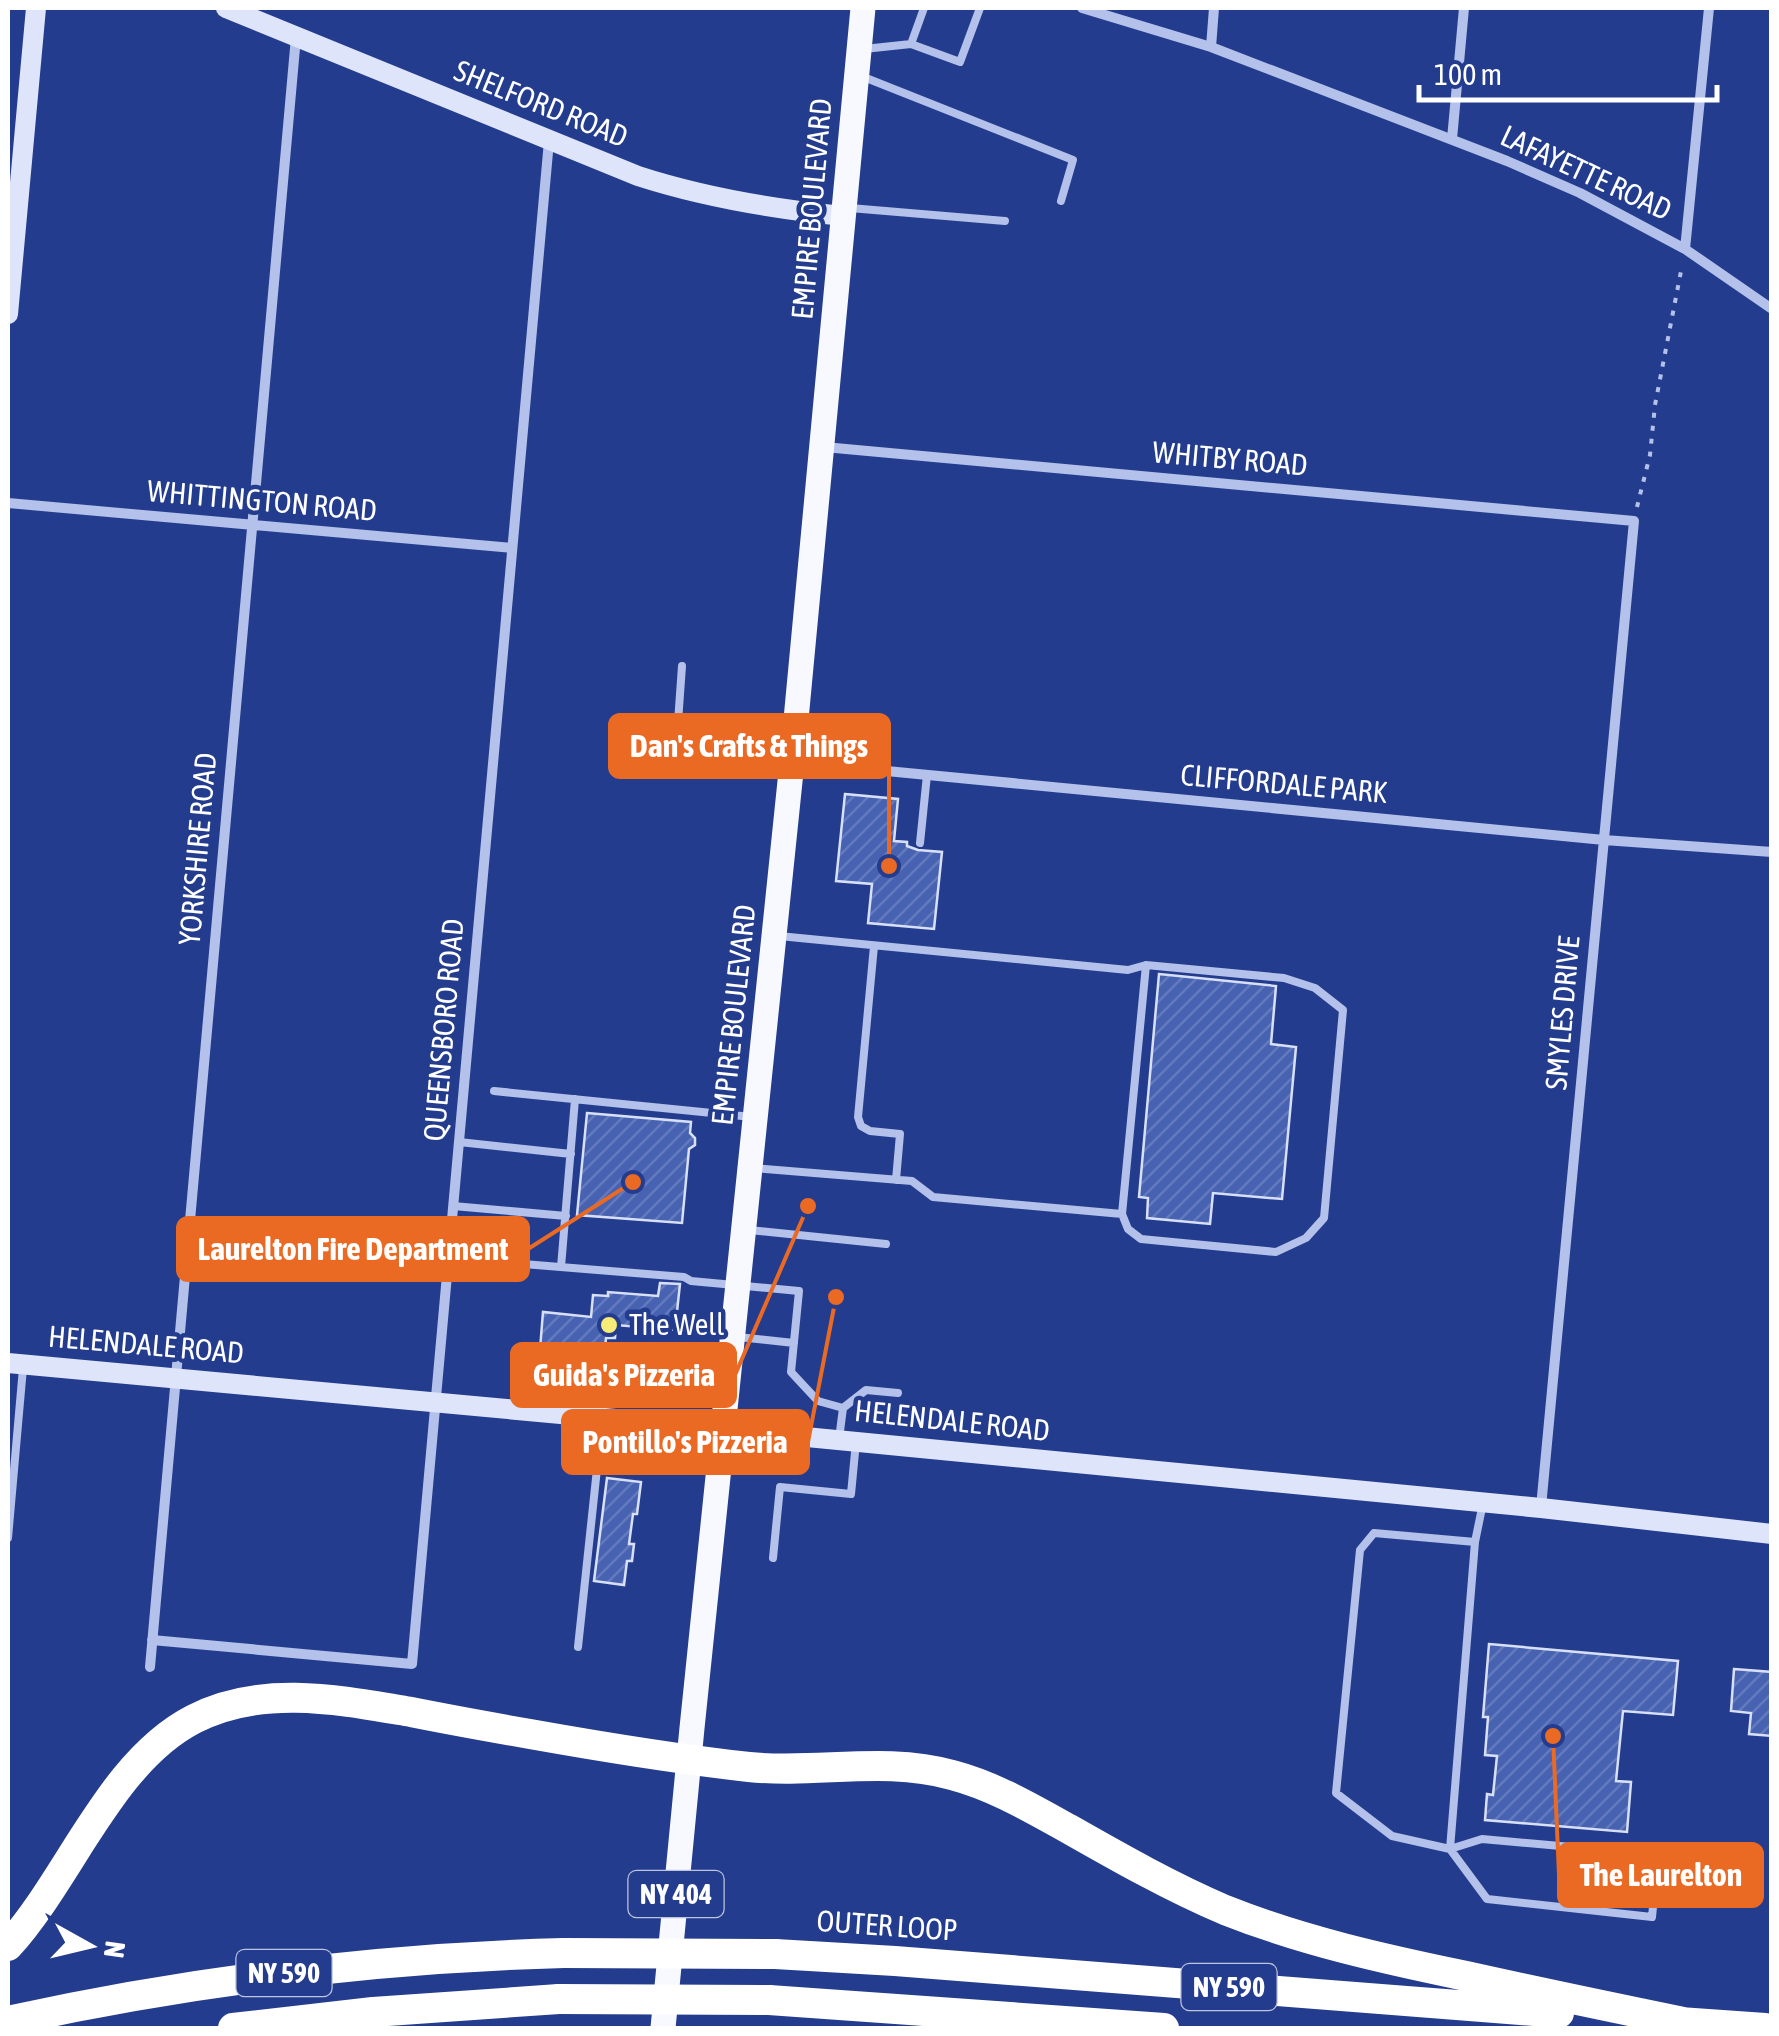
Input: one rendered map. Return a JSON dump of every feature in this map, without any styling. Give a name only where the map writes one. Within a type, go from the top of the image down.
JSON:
[{"type":"highway","points":[[8,1946],[48,1895],[118,1788],[160,1741],[207,1713],[234,1704],[287,1697],[344,1701],[608,1748],[769,1768],[904,1766],[950,1774],[1024,1804],[1190,1894],[1294,1935],[1372,1956],[1683,2022]]},
{"type":"highway","name":"OUTER LOOP","points":[[8,2020],[150,1993],[294,1972],[438,1958],[564,1953],[774,1954],[895,1961],[1765,2028]]},
{"type":"highway","name":"NY 590","points":[[233,2028],[373,2012],[559,1999],[656,1998],[770,2000],[1164,2028]]},
{"type":"highway","points":[[341,2028],[559,1999]]},
{"type":"main road","name":"EMPIRE BOULEVARD","points":[[663,2028],[775,936],[863,8]]},
{"type":"street","points":[[8,314],[36,8]]},
{"type":"street","name":"SHELFORD ROAD","points":[[226,8],[590,158],[680,189],[732,202],[844,212]]},
{"type":"street","name":"LAFAYETTE ROAD","points":[[1082,8],[1210,47],[1580,192],[1685,249],[1772,309]]},
{"type":"street","points":[[1210,47],[1214,8]]},
{"type":"street","points":[[1452,139],[1464,8]]},
{"type":"street","points":[[1685,249],[1709,8]]},
{"type":"street","name":"YORKSHIRE ROAD","points":[[150,1667],[296,36]]},
{"type":"street","name":"QUEENSBORO ROAD","points":[[152,1640],[412,1664],[550,140]]},
{"type":"street","name":"WHITBY ROAD","points":[[822,446],[1634,522]]},
{"type":"street","name":"WHITTINGTON ROAD","points":[[8,502],[512,548]]},
{"type":"street","name":"SMYLES DRIVE","points":[[1541,1508],[1634,522]]},
{"type":"street","name":"CLIFFORDALE PARK","points":[[792,762],[1604,840],[1772,852]]},
{"type":"street","name":"HELENDALE ROAD","points":[[16,1364],[436,1401],[1772,1534]]},
{"type":"lane","points":[[911,44],[924,8]]},
{"type":"lane","points":[[858,62],[911,44],[960,62],[980,8]]},
{"type":"lane","points":[[858,62],[1073,160],[1062,202]]},
{"type":"lane","points":[[844,212],[1004,221]]},
{"type":"lane","points":[[682,666],[678,722],[688,753],[792,762]]},
{"type":"lane","points":[[920,842],[927,775]]},
{"type":"lane","points":[[775,936],[1128,970],[1146,964],[1284,978],[1315,988],[1342,1010],[1324,1218],[1306,1238],[1276,1252],[1141,1238],[1128,1229],[1122,1214],[1146,964]]},
{"type":"lane","points":[[874,946],[858,1117],[861,1126],[870,1131],[900,1134],[896,1180]]},
{"type":"lane","points":[[494,1092],[756,1118]]},
{"type":"lane","points":[[562,1267],[576,1099]]},
{"type":"lane","points":[[459,1142],[571,1154]]},
{"type":"lane","points":[[751,1168],[896,1180],[912,1182],[933,1196],[1122,1214]]},
{"type":"lane","points":[[453,1206],[566,1216]]},
{"type":"lane","points":[[744,1230],[886,1244]]},
{"type":"lane","points":[[449,1258],[799,1292],[791,1372],[818,1402],[842,1408]]},
{"type":"lane","points":[[733,1336],[794,1343]]},
{"type":"lane","points":[[8,1538],[16,1364]]},
{"type":"lane","points":[[842,1408],[866,1390],[898,1393]]},
{"type":"lane","points":[[773,1558],[780,1487],[851,1494],[842,1408]]},
{"type":"lane","points":[[578,1647],[603,1418]]},
{"type":"lane","points":[[1474,1542],[1374,1533],[1360,1550],[1336,1793],[1392,1836],[1450,1849],[1482,1839],[1639,1853],[1657,1866],[1652,1917],[1487,1899],[1450,1849],[1474,1542],[1483,1503]]},
{"type":"path","points":[[1634,522],[1650,455],[1655,405],[1685,249]]},
{"type":"building","points":[[845,794],[898,799],[894,841],[907,842],[907,846],[918,850],[942,852],[934,929],[868,923],[872,884],[836,881]]},
{"type":"building","points":[[1159,974],[1276,986],[1271,1044],[1296,1047],[1282,1199],[1213,1193],[1210,1224],[1147,1218],[1148,1198],[1139,1197]]},
{"type":"building","points":[[587,1113],[691,1122],[695,1145],[689,1149],[682,1223],[577,1215]]},
{"type":"building","name":"The Well","points":[[660,1283],[680,1284],[675,1330],[616,1325],[615,1338],[606,1338],[603,1370],[539,1362],[543,1312],[591,1317],[593,1295],[608,1296],[608,1292],[658,1296]]},
{"type":"building","points":[[607,1478],[641,1482],[629,1544],[634,1544],[632,1561],[627,1561],[624,1585],[594,1581]]},
{"type":"building","points":[[1489,1644],[1678,1661],[1673,1715],[1623,1711],[1616,1781],[1631,1782],[1627,1832],[1485,1820],[1487,1794],[1493,1795],[1497,1756],[1485,1755],[1488,1717],[1483,1717]]},
{"type":"building","points":[[1734,1669],[1772,1672],[1772,1736],[1749,1734],[1751,1713],[1731,1711]]},
{"type":"place","name":"Dan's Crafts & Things","points":[[889,866]]},
{"type":"place","name":"Laurelton Fire Department","points":[[633,1182]]},
{"type":"place","name":"Guida's Pizzeria","points":[[808,1206]]},
{"type":"place","name":"Pontillo's Pizzeria","points":[[836,1297]]},
{"type":"place","name":"The Well","points":[[609,1325]]},
{"type":"place","name":"The Laurelton","points":[[1553,1736]]}]
